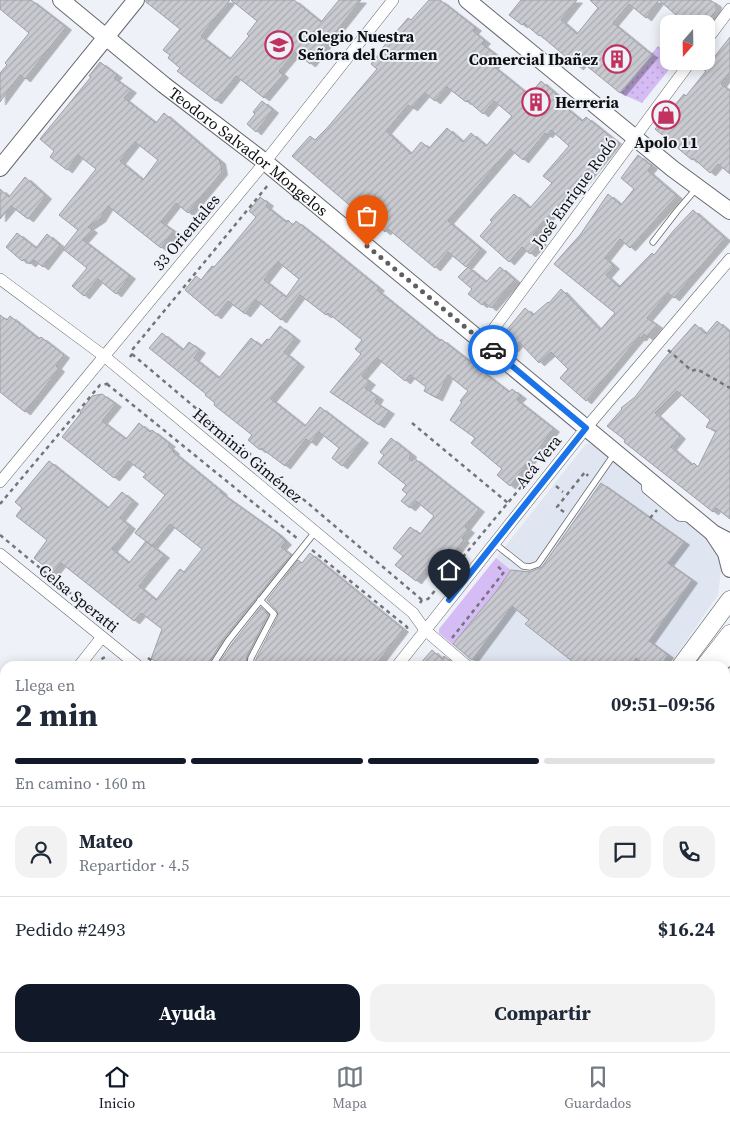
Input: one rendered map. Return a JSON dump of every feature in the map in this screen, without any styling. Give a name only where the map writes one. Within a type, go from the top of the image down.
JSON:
[{"type":"main road","points":[[685,661],[730,600]]},
{"type":"main road","points":[[709,661],[730,634]]},
{"type":"street","name":"Teodoro Salvador Mongelos","points":[[61,0],[164,85],[266,162],[713,533],[730,542]]},
{"type":"street","points":[[0,168],[136,0]]},
{"type":"street","name":"33 Orientales","points":[[0,482],[266,162],[393,0]]},
{"type":"street","points":[[467,0],[697,187],[730,211]]},
{"type":"street","points":[[715,29],[730,9]]},
{"type":"street","name":"José Enrique Rodó","points":[[484,342],[684,70]]},
{"type":"street","name":"Acá Vera","points":[[402,661],[586,428],[730,259]]},
{"type":"street","name":"Herminio Giménez","points":[[0,279],[104,356],[413,613],[425,630],[461,661]]},
{"type":"street","name":"Teodoro Salvador Mongelos","points":[[713,533],[726,553],[730,569]]},
{"type":"street","name":"Celsa Speratti","points":[[0,554],[132,661]]},
{"type":"street","points":[[83,661],[102,637]]},
{"type":"lane","points":[[653,242],[697,187]]},
{"type":"lane","points":[[494,543],[522,566],[530,567],[538,564],[616,452]]},
{"type":"lane","points":[[215,661],[224,646],[315,532]]},
{"type":"lane","points":[[251,661],[274,614],[260,600]]},
{"type":"path","name":"33 Orientales","points":[[131,356],[132,350],[262,192],[268,185],[272,185]]},
{"type":"path","points":[[668,350],[692,371],[697,369],[730,388]]},
{"type":"path","name":"Herminio Giménez","points":[[131,356],[421,601],[428,599]]},
{"type":"path","name":"Herminio Giménez","points":[[0,504],[100,385],[108,383],[407,628],[407,631]]},
{"type":"path","points":[[412,423],[508,503]]},
{"type":"path","points":[[565,497],[584,472],[589,475],[583,483]]},
{"type":"path","name":"Acá Vera","points":[[428,599],[531,474]]},
{"type":"path","points":[[556,486],[563,492]]},
{"type":"path","points":[[650,518],[656,510]]},
{"type":"path","points":[[450,640],[504,572],[495,564]]},
{"type":"path","points":[[428,599],[432,602]]},
{"type":"shaded area","points":[[658,46],[660,48],[660,70],[669,70],[642,103],[620,93]]},
{"type":"shaded area","points":[[586,444],[592,444],[640,484],[642,493],[678,522],[688,523],[713,543],[722,563],[718,595],[672,661],[471,661],[453,645],[511,570],[496,558]]},
{"type":"shaded area","points":[[496,558],[511,570],[453,645],[439,633],[439,629]]},
{"type":"building","points":[[0,0],[31,0],[66,27],[25,79],[20,75],[0,102],[0,73],[7,65],[5,63],[29,33],[0,9]]},
{"type":"building","points":[[146,0],[230,0],[201,36],[230,59],[249,36],[247,34],[257,21],[231,0],[294,0],[321,22],[339,0],[361,0],[310,64],[295,52],[279,71],[283,75],[264,98],[236,76],[216,101],[177,71],[180,68],[168,58],[170,55],[163,50],[180,29],[146,2]]},
{"type":"building","points":[[429,0],[440,0],[476,28],[473,31],[485,41],[482,44],[500,58],[493,66],[529,95],[541,81],[556,94],[553,97],[582,121],[586,117],[616,141],[578,188],[575,186],[533,235],[541,242],[530,254],[522,247],[509,262],[480,236],[492,222],[490,220],[514,194],[530,208],[552,183],[543,176],[569,146],[551,130],[547,135],[545,133],[523,160],[510,149],[448,221],[481,249],[466,267],[448,252],[435,268],[388,229],[385,232],[370,219],[368,221],[292,156],[310,136],[315,140],[327,128],[377,69],[371,64],[378,53],[408,18],[411,20]],"holes":[[[447,87],[466,102],[467,100],[483,114],[494,101],[512,116],[486,146],[471,133],[463,142],[447,128],[429,148],[421,142],[411,154],[386,131],[408,105],[412,108],[425,93],[435,101]]]},
{"type":"building","points":[[521,0],[577,0],[561,20],[577,34],[598,8],[590,0],[659,0],[646,18],[629,4],[613,23],[652,55],[620,93],[582,62],[578,67],[540,35],[509,15]]},
{"type":"building","points":[[659,0],[710,0],[716,4],[716,11],[713,15],[676,15]]},
{"type":"building","points":[[730,37],[730,72],[721,84],[730,91],[730,174],[718,164],[710,173],[655,129],[684,94],[686,96],[706,71],[704,70],[715,70],[715,56]]},
{"type":"building","points":[[100,62],[117,75],[114,78],[131,90],[124,98],[156,123],[164,113],[220,161],[222,172],[188,213],[176,203],[161,222],[174,231],[161,248],[108,206],[100,219],[88,227],[92,230],[83,240],[130,276],[116,294],[98,279],[84,296],[72,286],[87,268],[63,249],[78,230],[59,215],[96,169],[78,155],[67,170],[50,157],[54,151],[40,139],[91,77],[89,76]],"holes":[[[135,142],[158,160],[143,180],[120,161]]]},
{"type":"building","points":[[262,101],[273,110],[256,132],[247,124],[255,114],[253,112]]},
{"type":"building","points":[[638,155],[652,166],[648,171],[677,196],[630,248],[620,239],[605,258],[614,266],[606,275],[619,287],[652,253],[654,255],[693,210],[725,238],[674,298],[668,293],[647,318],[657,325],[647,337],[644,334],[641,338],[639,337],[586,401],[560,378],[568,369],[551,352],[539,363],[519,342],[513,349],[504,343],[505,332],[525,308],[533,315],[549,303],[561,289],[600,330],[615,313],[554,264],[580,235],[608,194],[621,205],[634,189],[621,178]]},
{"type":"building","points":[[25,177],[46,196],[28,219],[11,206],[0,219],[0,189],[9,197]]},
{"type":"building","points":[[260,197],[268,203],[266,206],[286,222],[288,220],[293,225],[296,221],[379,288],[377,290],[440,341],[441,339],[509,392],[512,389],[521,396],[517,400],[554,429],[510,486],[497,475],[502,469],[471,443],[475,438],[450,420],[462,402],[460,401],[468,391],[448,375],[437,398],[424,391],[426,387],[410,375],[405,381],[377,358],[362,376],[370,382],[365,388],[378,397],[375,402],[389,411],[379,425],[330,392],[361,354],[355,349],[362,340],[328,313],[326,315],[300,295],[281,320],[256,300],[245,314],[228,301],[216,316],[185,290],[196,276],[201,280],[212,266],[214,267],[256,217],[249,211]],"holes":[[[278,262],[299,279],[286,297],[264,280]]]},
{"type":"building","points":[[17,233],[36,248],[47,234],[60,245],[43,267],[34,260],[30,264],[24,259],[22,261],[6,247]]},
{"type":"building","points":[[468,267],[486,282],[500,267],[515,280],[491,308],[484,302],[482,305],[468,294],[472,289],[458,277]]},
{"type":"building","points":[[0,315],[7,320],[10,316],[39,339],[41,337],[64,355],[56,366],[59,369],[25,412],[0,392]]},
{"type":"building","points":[[717,321],[730,332],[730,519],[716,508],[713,512],[624,442],[625,440],[607,426],[621,408],[635,397],[663,360],[695,324],[706,334]],"holes":[[[677,391],[710,420],[706,427],[716,431],[698,467],[694,463],[692,465],[671,447],[680,436],[655,413]]]},
{"type":"building","points":[[280,326],[295,338],[284,352],[299,364],[271,399],[305,426],[320,407],[363,440],[342,466],[332,458],[339,448],[319,432],[311,443],[306,439],[285,466],[248,440],[252,435],[214,405],[215,403],[206,394],[149,348],[162,333],[183,350],[189,342],[200,350],[194,358],[219,378],[251,338],[261,346],[267,339],[269,340]]},
{"type":"building","points":[[102,394],[116,404],[102,421],[126,439],[139,423],[150,432],[152,430],[170,444],[168,446],[173,452],[221,493],[277,533],[286,542],[281,547],[291,555],[224,638],[210,661],[156,661],[151,659],[162,629],[141,613],[134,621],[61,563],[53,573],[34,558],[47,540],[16,516],[22,508],[15,502],[49,461],[108,508],[122,492],[133,501],[120,518],[130,526],[112,549],[129,563],[146,541],[135,533],[165,495],[143,477],[146,474],[128,461],[114,478],[62,437],[92,396]],"holes":[[[170,524],[202,549],[184,572],[180,569],[156,600],[139,586],[164,555],[152,546]]]},
{"type":"building","points":[[391,438],[411,454],[409,459],[412,461],[414,458],[479,509],[465,527],[469,530],[462,538],[464,540],[440,575],[428,566],[416,581],[395,565],[403,556],[393,548],[410,527],[420,534],[434,516],[416,501],[410,508],[401,501],[407,494],[402,490],[406,485],[378,463],[384,455],[380,452]]},
{"type":"building","points":[[601,483],[684,542],[668,563],[692,580],[649,641],[668,655],[664,661],[640,661],[636,658],[634,661],[572,661],[525,624],[529,620],[512,606],[472,660],[453,644],[495,593],[511,570],[530,572],[542,567]]},
{"type":"building","points":[[310,553],[403,629],[379,661],[256,661],[278,616],[277,611],[267,600],[298,560],[302,563]]},
{"type":"building","points":[[261,607],[268,615],[246,661],[220,661]]},
{"type":"building","points":[[432,650],[442,659],[444,656],[450,661],[422,661]]},
{"type":"way so far","points":[[367,246],[493,350]]},
{"type":"place","name":"Colegio Nuestra Señora del Carmen","points":[[279,45]]},
{"type":"place","name":"Comercial Ibañez","points":[[617,59]]},
{"type":"place","name":"Herreria","points":[[536,102]]},
{"type":"place","name":"Apolo 11","points":[[666,115]]},
{"type":"route","points":[[449,600],[586,428],[493,350]]}]
